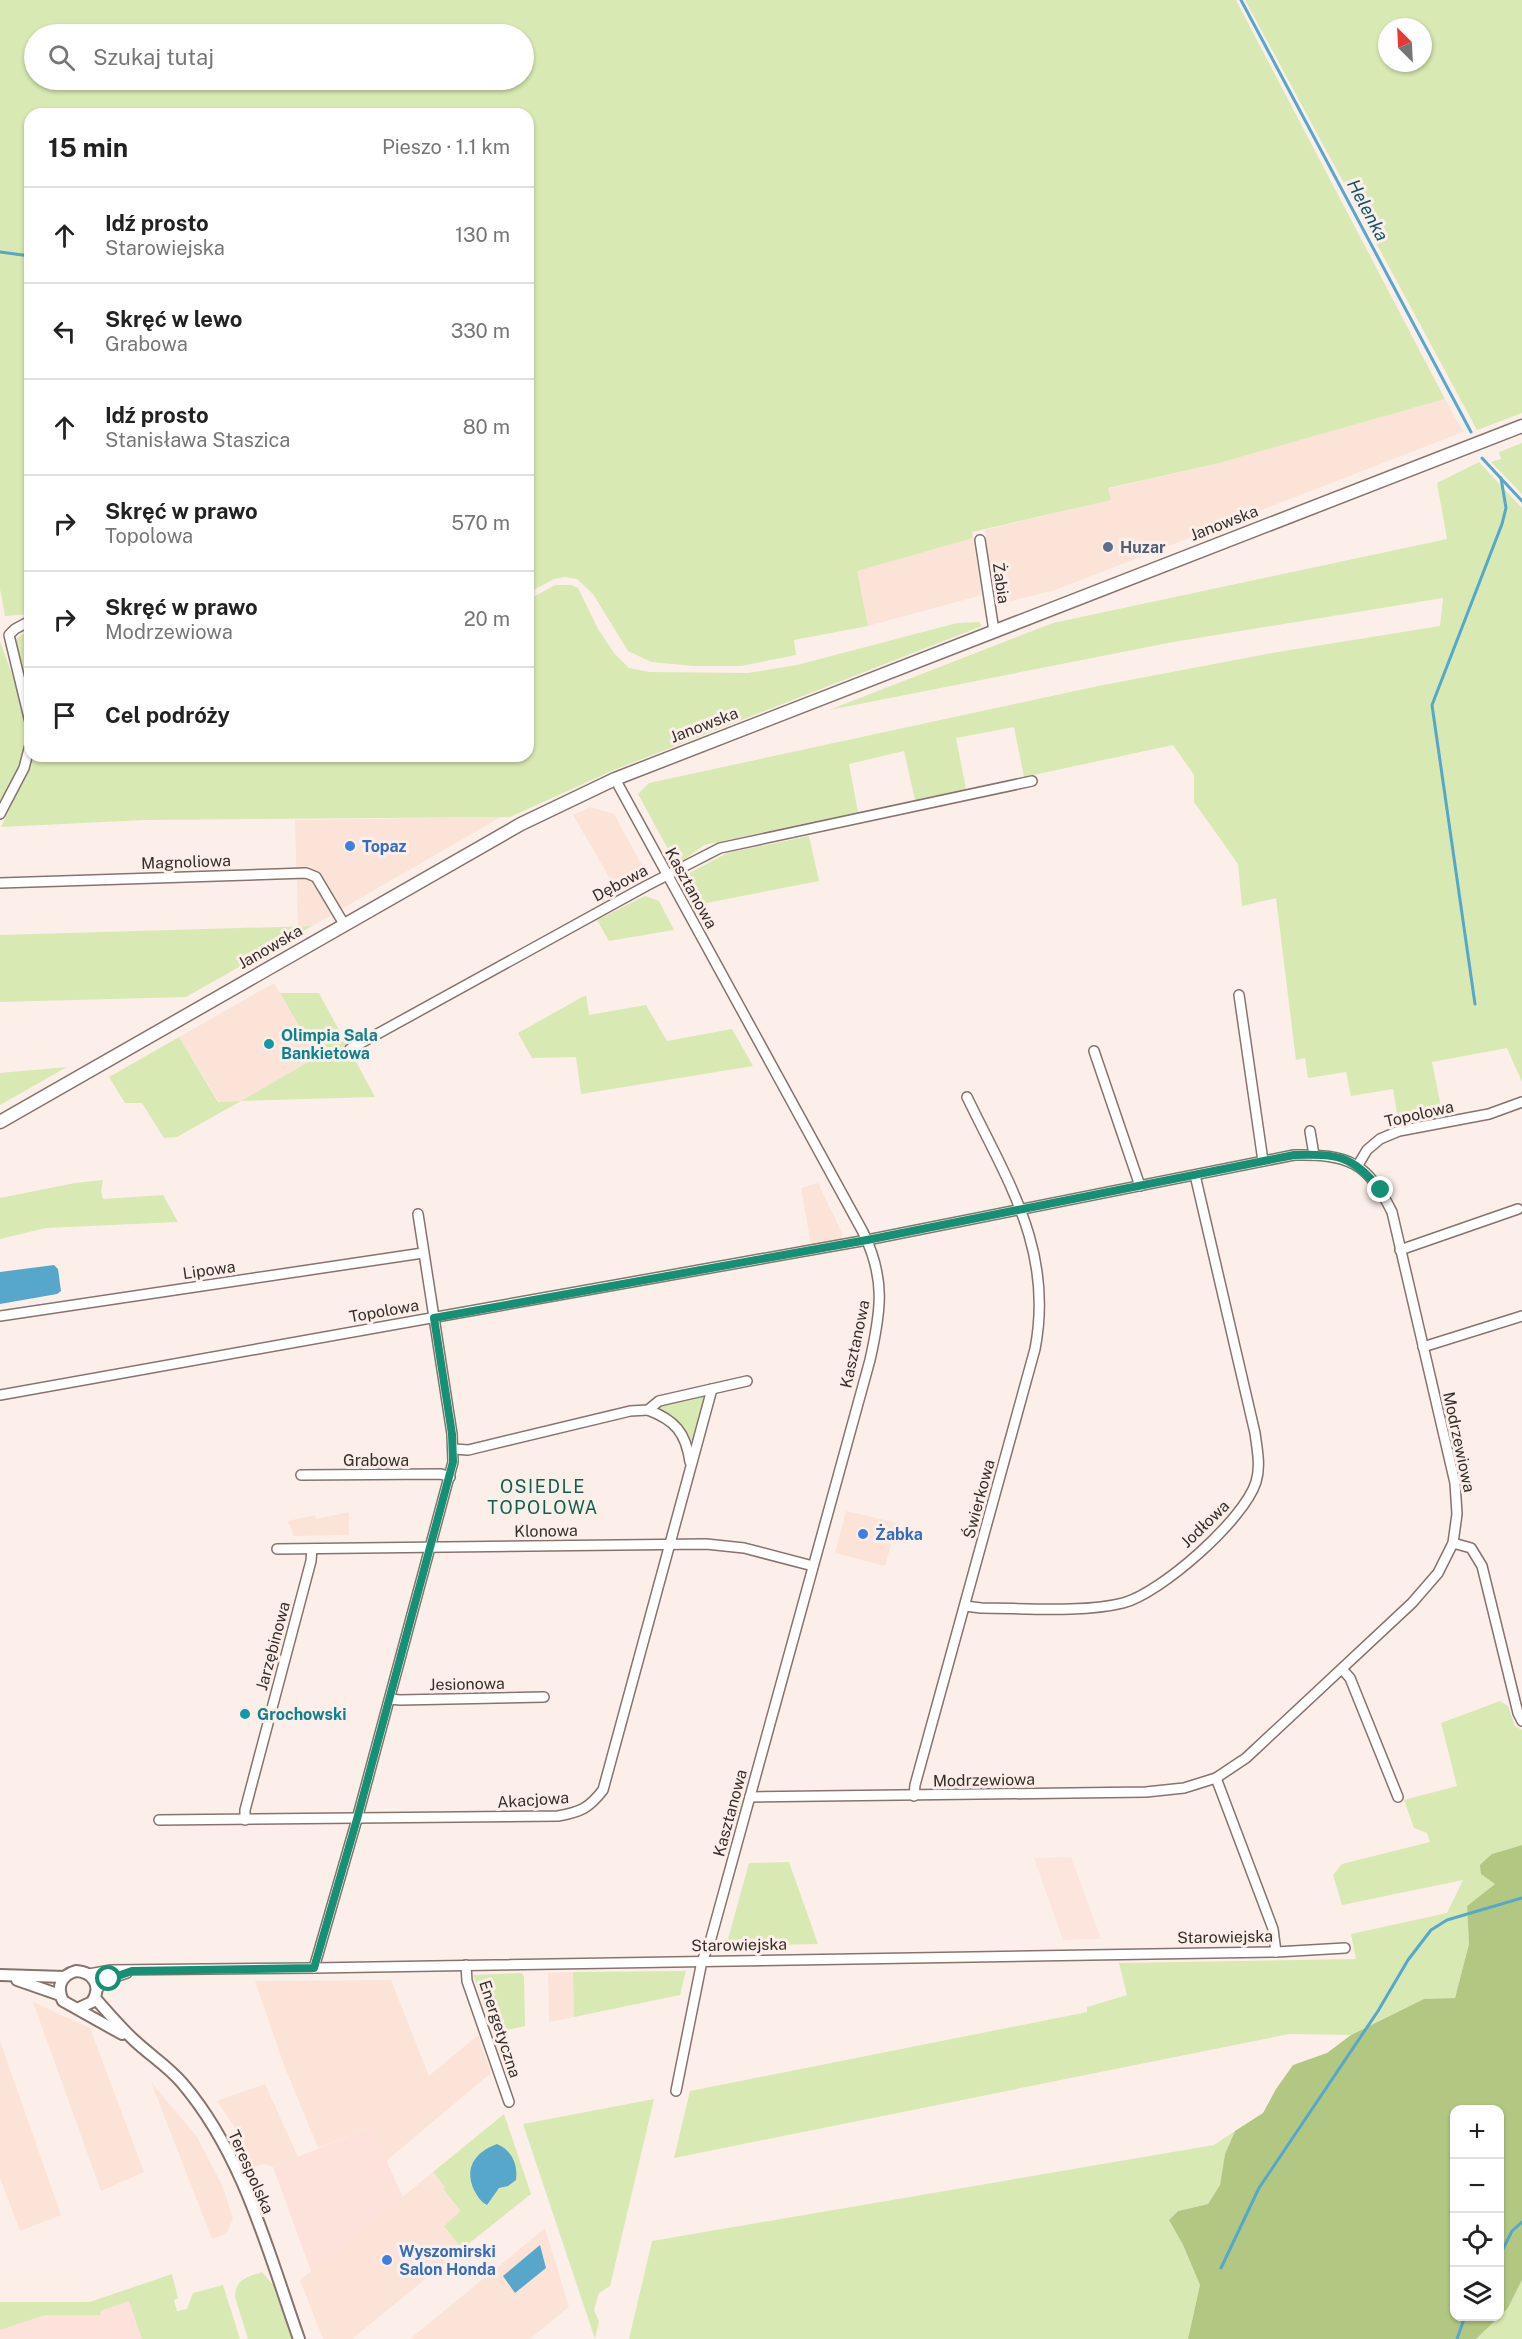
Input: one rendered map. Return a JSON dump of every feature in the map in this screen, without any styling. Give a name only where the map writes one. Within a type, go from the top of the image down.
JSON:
[{"type":"main road","name":"Janowska","points":[[0,1122],[521,824],[615,779],[689,748],[1522,426]]},
{"type":"street","name":"Żabia","points":[[980,540],[994,631]]},
{"type":"street","points":[[24,623],[11,631],[9,635],[24,697]]},
{"type":"street","points":[[0,814],[26,762]]},
{"type":"street","name":"Kasztanowa","points":[[615,779],[867,1240],[875,1260],[881,1306],[750,1797],[710,1942],[702,1961],[676,2091]]},
{"type":"street","name":"Dębowa","points":[[350,1049],[646,886],[720,848],[1032,781]]},
{"type":"street","name":"Magnoliowa","points":[[0,883],[306,873],[316,877],[344,924]]},
{"type":"street","points":[[1239,995],[1263,1161]]},
{"type":"street","points":[[1094,1051],[1140,1186]]},
{"type":"street","points":[[967,1097],[1020,1209]]},
{"type":"street","name":"Topolowa","points":[[0,1395],[867,1240],[1294,1155],[1324,1154],[1358,1165],[1367,1150],[1380,1139],[1399,1131],[1489,1114],[1522,1102]]},
{"type":"street","points":[[1310,1131],[1314,1155]]},
{"type":"street","name":"Modrzewiowa","points":[[750,1797],[1146,1792],[1184,1788],[1216,1778],[1246,1758],[1418,1596],[1438,1573],[1454,1543],[1457,1514],[1455,1483],[1392,1212],[1381,1190],[1358,1165]]},
{"type":"street","name":"Jodłowa","points":[[965,1606],[1101,1608],[1125,1603],[1149,1593],[1169,1579],[1234,1519],[1245,1505],[1256,1482],[1259,1463],[1255,1433],[1195,1175]]},
{"type":"street","name":"Świerkowa","points":[[914,1796],[915,1785],[1040,1326],[1041,1293],[1036,1257],[1020,1209]]},
{"type":"street","points":[[1400,1250],[1518,1209]]},
{"type":"street","points":[[314,1968],[450,1477],[454,1449],[418,1214]]},
{"type":"street","name":"Lipowa","points":[[0,1316],[423,1253]]},
{"type":"street","points":[[1423,1347],[1522,1316]]},
{"type":"street","points":[[454,1449],[468,1450],[630,1411],[648,1410],[659,1401],[747,1380]]},
{"type":"street","name":"Akacjowa","points":[[159,1820],[558,1816],[576,1813],[591,1805],[603,1790],[712,1389]]},
{"type":"street","name":"Akacjowa","points":[[648,1410],[664,1416],[677,1426],[688,1445],[690,1468]]},
{"type":"street","name":"Grabowa","points":[[301,1475],[441,1474],[450,1477]]},
{"type":"street","points":[[1454,1543],[1464,1544],[1475,1552],[1482,1566],[1497,1632],[1522,1722]]},
{"type":"street","name":"Klonowa","points":[[277,1550],[706,1544],[744,1548],[813,1566]]},
{"type":"street","name":"Jarzębinowa","points":[[245,1820],[245,1810],[311,1562],[312,1549]]},
{"type":"street","points":[[1342,1669],[1350,1678],[1398,1797]]},
{"type":"street","name":"Jesionowa","points":[[390,1699],[400,1701],[544,1697]]},
{"type":"street","points":[[1216,1778],[1273,1929],[1276,1952]]},
{"type":"street","name":"Starowiejska","points":[[89,1974],[111,1970],[1276,1952],[1345,1948]]},
{"type":"street","name":"Energetyczna","points":[[466,1965],[467,1981],[508,2102]]},
{"type":"street","points":[[76,1971],[89,1974],[95,1981],[96,1994],[90,2005],[79,2008],[67,2005],[60,1995],[43,1987],[1,1975],[64,1977],[76,1971]]},
{"type":"street","name":"Starowiejska","points":[[96,1994],[109,1979],[132,1971]]},
{"type":"street","points":[[60,1995],[60,1984],[64,1977]]},
{"type":"street","name":"Terespolska","points":[[96,1994],[136,2042],[182,2083],[204,2111],[226,2146],[245,2187],[299,2339]]},
{"type":"street","name":"Terespolska","points":[[79,2008],[136,2042]]},
{"type":"shaded area","points":[[1445,399],[1463,432],[1055,590],[995,605],[985,530],[1110,500],[1107,489],[1215,464]]},
{"type":"shaded area","points":[[973,538],[982,595],[868,626],[856,571]]},
{"type":"shaded area","points":[[590,807],[614,814],[642,865],[637,879],[616,889],[573,815]]},
{"type":"shaded area","points":[[501,817],[312,926],[298,926],[295,820]]},
{"type":"shaded area","points":[[274,983],[317,1057],[241,1101],[219,1102],[179,1037]]},
{"type":"shaded area","points":[[818,1183],[843,1235],[841,1239],[811,1245],[801,1188]]},
{"type":"shaded area","points":[[846,1511],[897,1523],[885,1566],[835,1553]]},
{"type":"shaded area","points":[[349,1512],[349,1535],[294,1536],[288,1521],[315,1515],[316,1519]]},
{"type":"shaded area","points":[[1071,1857],[1101,1939],[1063,1940],[1034,1858]]},
{"type":"shaded area","points":[[573,1972],[574,2017],[549,2022],[548,1973]]},
{"type":"shaded area","points":[[391,1980],[429,2076],[478,2035],[491,2073],[386,2161],[371,2127],[318,2148],[284,2065],[255,1981]]},
{"type":"shaded area","points":[[33,2002],[90,2028],[144,2172],[101,2191]]},
{"type":"shaded area","points":[[0,2041],[61,2215],[20,2231],[0,2178]]},
{"type":"shaded area","points":[[151,2082],[197,2137],[223,2187],[233,2219],[226,2234],[212,2239]]},
{"type":"shaded area","points":[[265,2084],[298,2157],[273,2167],[264,2164],[254,2167],[241,2137],[217,2101]]},
{"type":"shaded area","points":[[371,2127],[403,2197],[311,2271],[273,2167]]},
{"type":"shaded area","name":"Wyszomirski Salon Honda","points":[[433,2172],[445,2187],[443,2189],[462,2211],[444,2226],[462,2249],[352,2339],[323,2339],[300,2280]]},
{"type":"shaded area","points":[[545,2228],[569,2307],[530,2339],[410,2339]]},
{"type":"shaded area","points":[[142,2285],[161,2339],[0,2339],[0,2302],[90,2302]]},
{"type":"green space","points":[[0,0],[1236,0],[1445,399],[1215,464],[1108,488],[1111,500],[972,532],[973,538],[857,571],[868,626],[794,640],[796,655],[741,666],[694,666],[651,662],[628,651],[593,594],[577,579],[565,577],[554,579],[534,590],[534,108],[24,108],[24,614],[5,616],[0,589]]},
{"type":"green space","points":[[1245,0],[1522,0],[1522,413],[1477,430]]},
{"type":"green space","points":[[1522,443],[1522,494],[1491,462],[1501,459],[1499,452]]},
{"type":"green space","points":[[1479,462],[1522,508],[1522,1082],[1507,1048],[1432,1062],[1443,1117],[1399,1126],[1393,1089],[1351,1096],[1346,1072],[1308,1078],[1305,1058],[1296,1060],[1276,898],[1242,906],[1238,864],[1194,802],[1194,775],[1173,745],[1024,777],[1014,727],[956,738],[966,789],[915,800],[904,751],[849,764],[858,812],[704,845],[685,859],[675,862],[638,794],[649,783],[1098,686],[1272,653],[1440,626],[1443,598],[1173,642],[829,710],[1053,623],[1447,539],[1437,483]]},
{"type":"green space","points":[[555,585],[571,585],[578,588],[598,629],[614,653],[629,668],[649,672],[748,673],[797,665],[957,623],[979,622],[982,626],[614,770],[510,817],[144,820],[1,827],[24,779],[29,762],[534,762],[534,597]]},
{"type":"green space","points":[[24,633],[24,676],[14,649],[17,638]]},
{"type":"green space","points":[[0,641],[24,713],[24,750],[23,759],[0,803]]},
{"type":"green space","points":[[809,836],[819,881],[701,904],[686,875],[727,853]]},
{"type":"green space","points":[[645,896],[659,901],[674,930],[609,941],[597,920]]},
{"type":"green space","points":[[312,926],[186,997],[0,1002],[0,935]]},
{"type":"green space","points":[[280,993],[319,993],[375,1097],[241,1101],[317,1057]]},
{"type":"green space","points":[[586,995],[589,1015],[646,1005],[667,1041],[732,1029],[753,1066],[581,1094],[576,1057],[532,1058],[518,1033]]},
{"type":"green space","points":[[179,1037],[218,1102],[241,1101],[177,1137],[164,1138],[142,1103],[125,1103],[109,1077]]},
{"type":"green space","points":[[67,1067],[0,1105],[0,1073]]},
{"type":"green space","points":[[103,1180],[101,1191],[103,1199],[163,1195],[178,1222],[46,1228],[0,1239],[0,1198],[75,1183]]},
{"type":"green space","points":[[705,1395],[694,1439],[691,1440],[675,1419],[660,1407]]},
{"type":"green space","points":[[1500,1701],[1508,1706],[1515,1726],[1522,1730],[1522,1845],[1492,1854],[1495,1884],[1467,1906],[1469,1944],[1455,1998],[1424,1999],[1351,2035],[1289,2034],[674,2158],[690,2091],[1087,2012],[1087,2007],[1127,1995],[1119,1963],[1356,1959],[1351,1934],[1447,1913],[1463,1880],[1342,1905],[1333,1875],[1342,1864],[1430,1842],[1427,1833],[1414,1828],[1404,1800],[1457,1786],[1441,1723]]},
{"type":"green space","points":[[1522,1845],[1522,2280],[1508,2308],[1504,2312],[1504,2105],[1450,2105],[1450,2321],[1495,2321],[1476,2339],[1188,2339],[1200,2285],[1183,2245],[1169,2220],[1178,2211],[1208,2204],[1220,2185],[1225,2154],[1235,2131],[1263,2113],[1293,2065],[1327,2053],[1351,2035],[1424,1999],[1455,1998],[1469,1944],[1467,1906],[1495,1884],[1481,1874],[1480,1865],[1492,1854]]},
{"type":"green space","points":[[789,1862],[818,1944],[735,1946],[730,1943],[728,1939],[749,1863]]},
{"type":"green space","points":[[686,1971],[680,1995],[574,2017],[573,1972]]},
{"type":"green space","points":[[522,1973],[525,2026],[494,2033],[473,1975]]},
{"type":"green space","points":[[654,2099],[610,2286],[599,2293],[594,2310],[599,2321],[595,2339],[523,2124]]},
{"type":"green space","points":[[504,2114],[531,2194],[462,2249],[444,2226],[461,2211],[433,2172]]},
{"type":"green space","points":[[1235,2131],[1225,2154],[1220,2185],[1208,2204],[1178,2211],[1169,2220],[1183,2245],[1200,2285],[1188,2339],[629,2339],[652,2241],[1214,2145]]},
{"type":"green space","points":[[262,2272],[273,2285],[292,2339],[248,2339],[235,2297],[237,2286],[243,2280]]},
{"type":"green space","points":[[172,2274],[178,2298],[174,2300],[177,2311],[187,2309],[193,2293],[223,2285],[240,2339],[142,2339],[129,2301],[100,2311],[101,2315],[45,2315],[0,2330],[0,2302],[90,2302]]},
{"type":"green space","points":[[1522,2280],[1522,2339],[1476,2339],[1495,2321],[1504,2321],[1504,2312]]},
{"type":"water","points":[[54,1265],[58,1269],[61,1291],[57,1294],[0,1304],[0,1272]]},
{"type":"water","points":[[497,2144],[507,2150],[513,2159],[516,2180],[508,2186],[499,2188],[487,2205],[479,2199],[474,2190],[470,2175],[471,2168],[477,2156]]},
{"type":"water","points":[[540,2245],[546,2268],[515,2293],[503,2276]]},
{"type":"waterway","name":"Helenka","points":[[1241,0],[1471,432]]},
{"type":"waterway","points":[[0,252],[24,255]]},
{"type":"waterway","name":"Helenka","points":[[1482,458],[1522,501]]},
{"type":"waterway","points":[[1475,1004],[1432,705],[1502,524],[1506,508],[1501,478]]},
{"type":"waterway","points":[[1221,2268],[1259,2188],[1378,2011],[1408,1960],[1431,1930],[1447,1920],[1522,1898]]},
{"type":"waterway","name":"Helenka","points":[[1504,2247],[1512,2231],[1522,2222]]},
{"type":"waterway","name":"Helenka","points":[[1457,2339],[1463,2321]]},
{"type":"place","name":"Huzar","points":[[1108,547]]},
{"type":"place","name":"Topaz","points":[[350,846]]},
{"type":"place","name":"Olimpia Sala Bankietowa","points":[[269,1044]]},
{"type":"place","name":"Żabka","points":[[863,1534]]},
{"type":"place","name":"Grochowski","points":[[245,1714]]},
{"type":"place","name":"Wyszomirski Salon Honda","points":[[387,2260]]},
{"type":"district","name":"OSIEDLE TOPOLOWA","points":[[543,1496]]},
{"type":"route","points":[[109,1979],[132,1971],[314,1968],[316,1954],[357,1819],[453,1462],[454,1449],[434,1318],[867,1240],[1294,1155],[1324,1154],[1347,1160],[1366,1172],[1381,1190]]}]
